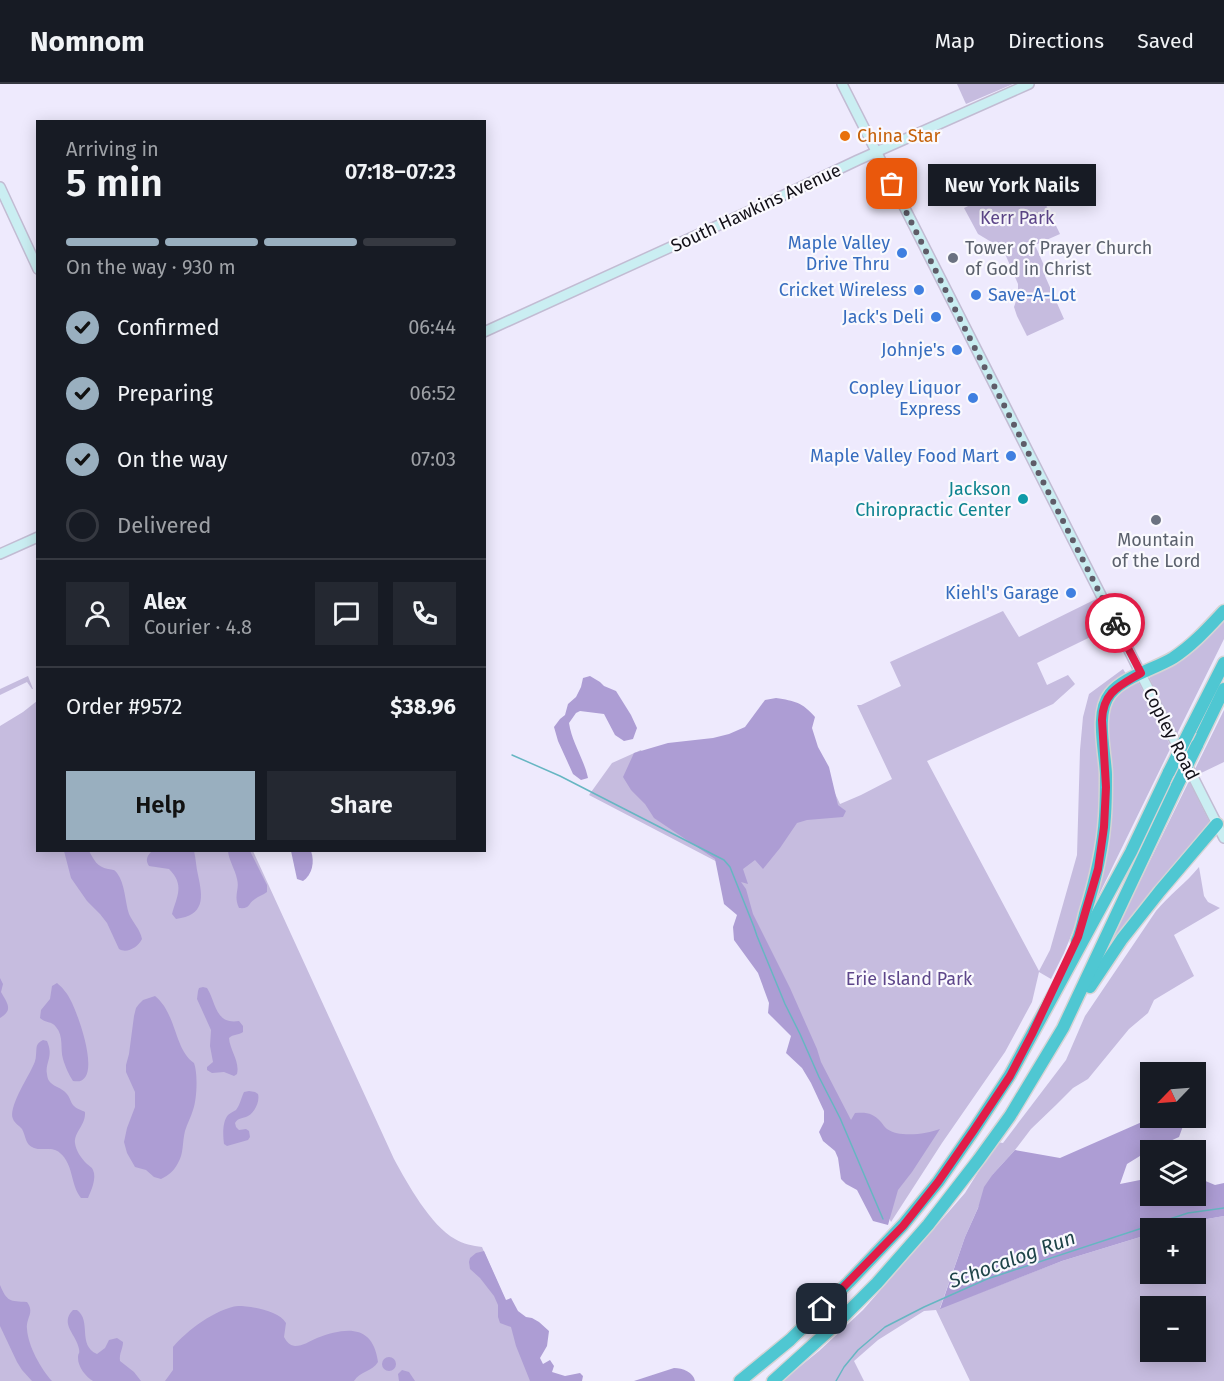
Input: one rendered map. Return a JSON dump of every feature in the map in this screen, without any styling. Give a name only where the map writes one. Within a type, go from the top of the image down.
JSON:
[{"type":"highway","points":[[1032,1034],[1078,937],[1098,869],[1106,802],[1102,720],[1104,705],[1117,687],[1161,665],[1187,648],[1224,611]]},
{"type":"highway","points":[[740,1381],[790,1340],[903,1226],[938,1182],[974,1130],[1010,1076],[1131,852],[1224,663]]},
{"type":"highway","points":[[1063,1028],[1224,689]]},
{"type":"highway","points":[[773,1381],[877,1284],[928,1225],[1004,1124],[1063,1028],[1122,939],[1220,822]]},
{"type":"main road","name":"Copley Road","points":[[842,84],[973,345],[1220,822],[1224,838]]},
{"type":"main road","name":"South Hawkins Avenue","points":[[486,332],[1029,84]]},
{"type":"main road","points":[[0,187],[36,265]]},
{"type":"main road","points":[[0,554],[36,538]]},
{"type":"green space","points":[[957,84],[1013,84],[966,104]]},
{"type":"green space","name":"Kerr Park","points":[[1032,176],[1060,234],[1035,245],[1046,270],[1045,276],[1064,319],[1027,336],[1014,307],[1018,295],[1018,284],[1003,249],[978,234],[964,208]]},
{"type":"green space","name":"Erie Island Park","points":[[1096,599],[1111,627],[1037,663],[1047,685],[1068,675],[1075,684],[1073,686],[1053,704],[927,761],[1039,971],[1050,950],[1077,855],[1080,750],[1083,717],[1089,694],[1123,669],[1128,677],[1112,686],[1101,774],[1101,827],[1087,897],[1064,953],[1051,979],[1039,972],[1032,1002],[1005,1052],[891,1222],[725,866],[589,795],[612,763],[641,750],[652,774],[795,710],[840,804],[892,779],[857,705],[901,686],[890,662],[1003,611],[1019,637]]},
{"type":"green space","points":[[1224,619],[1224,639],[1177,734],[1150,677],[1201,643]]},
{"type":"green space","points":[[28,676],[33,689],[27,682],[0,695],[0,689]]},
{"type":"green space","points":[[1137,682],[1171,747],[1092,909],[1101,878],[1105,713],[1112,697]]},
{"type":"green space","points":[[36,702],[36,852],[253,852],[394,1159],[420,1203],[446,1233],[458,1241],[482,1247],[541,1381],[0,1381],[0,726]]},
{"type":"green space","points":[[1224,710],[1224,762],[1199,774],[1195,769]]},
{"type":"green space","points":[[1189,781],[1211,825],[1120,931],[1109,947],[1108,946]]},
{"type":"green space","points":[[1199,867],[1204,896],[1208,902],[1220,908],[1174,935],[1194,976],[1154,1000],[1148,1013],[1129,1029],[1088,1079],[1073,1088],[1031,1129],[993,1174],[965,1237],[940,1308],[1062,1261],[1140,1237],[1140,1284],[1206,1284],[1206,1219],[1224,1216],[1224,1381],[970,1381],[936,1310],[924,1311],[878,1340],[854,1361],[864,1381],[782,1381],[819,1351],[863,1310],[965,1193],[997,1142],[1003,1143],[1066,1060],[1085,1016],[1156,911]]},
{"type":"shaded area","points":[[590,676],[616,691],[637,728],[633,739],[624,741],[615,735],[604,714],[580,711],[576,713],[569,723],[588,778],[581,780],[573,774],[554,727],[565,715],[568,704],[576,697],[583,678]]},
{"type":"shaded area","points":[[776,698],[798,703],[815,717],[812,728],[818,747],[829,767],[838,805],[846,811],[843,817],[797,823],[763,869],[755,860],[743,869],[748,884],[741,882],[746,889],[753,914],[790,988],[821,1062],[851,1120],[855,1113],[870,1114],[887,1129],[899,1134],[921,1134],[940,1129],[898,1190],[888,1225],[873,1221],[857,1190],[841,1179],[835,1151],[823,1141],[819,1132],[824,1122],[824,1111],[802,1068],[786,1053],[791,1036],[768,1013],[769,1003],[758,973],[734,940],[733,927],[737,915],[724,904],[715,859],[654,818],[623,777],[634,753],[668,743],[729,734],[745,727],[765,700]]},
{"type":"shaded area","points":[[64,852],[90,852],[98,865],[117,873],[123,887],[129,914],[142,939],[135,947],[125,951],[119,949],[107,923],[87,901],[71,878]]},
{"type":"shaded area","points":[[151,852],[194,852],[201,898],[200,904],[192,914],[176,919],[172,914],[178,891],[177,880],[169,869],[149,866],[147,858]]},
{"type":"shaded area","points":[[228,852],[250,852],[267,885],[267,892],[245,908],[239,908],[237,903],[238,883]]},
{"type":"shaded area","points":[[291,852],[311,852],[313,859],[309,875],[303,881],[297,879]]},
{"type":"shaded area","points":[[0,978],[3,984],[1,992],[8,1009],[0,1018]]},
{"type":"shaded area","points":[[57,983],[70,998],[87,1048],[87,1073],[82,1080],[73,1081],[63,1059],[58,1031],[53,1024],[40,1018],[41,1010],[50,999],[52,986]]},
{"type":"shaded area","points":[[199,988],[207,988],[217,1011],[225,1020],[239,1021],[243,1026],[243,1032],[229,1038],[238,1069],[234,1076],[224,1072],[212,1073],[207,1070],[213,1062],[210,1046],[211,1030],[197,999]]},
{"type":"shaded area","points":[[155,996],[168,1012],[187,1057],[194,1063],[196,1080],[194,1105],[185,1131],[180,1159],[173,1171],[161,1179],[154,1177],[146,1170],[135,1167],[124,1142],[135,1107],[135,1092],[126,1072],[134,1016],[136,1008],[143,1000]]},
{"type":"shaded area","points":[[43,1040],[47,1041],[50,1051],[47,1070],[49,1081],[66,1093],[74,1106],[85,1112],[84,1121],[76,1135],[75,1143],[79,1154],[94,1173],[88,1198],[81,1198],[68,1163],[60,1153],[31,1147],[22,1129],[13,1119],[15,1101],[36,1059],[38,1044]]},
{"type":"shaded area","points":[[244,1092],[258,1094],[256,1106],[251,1114],[235,1123],[239,1130],[249,1131],[250,1137],[248,1140],[227,1146],[224,1144],[223,1137],[226,1118],[236,1110]]},
{"type":"shaded area","points":[[1140,1123],[1140,1128],[1182,1128],[1179,1137],[1172,1140],[1140,1140],[1140,1156],[1127,1164],[1120,1184],[1140,1180],[1140,1206],[1206,1206],[1206,1181],[1215,1185],[1224,1183],[1224,1216],[1206,1219],[1140,1218],[1140,1237],[1062,1261],[940,1309],[984,1187],[993,1174],[1015,1150],[1060,1158]]},
{"type":"shaded area","points":[[484,1251],[506,1300],[511,1298],[518,1311],[539,1322],[549,1331],[547,1346],[540,1358],[543,1364],[550,1360],[554,1366],[552,1372],[565,1376],[580,1373],[583,1376],[582,1381],[530,1381],[511,1327],[500,1323],[498,1305],[494,1296],[470,1269],[470,1258]]},
{"type":"shaded area","points":[[0,1285],[10,1300],[27,1302],[30,1312],[27,1329],[32,1350],[52,1381],[32,1381],[17,1362],[0,1326]]},
{"type":"shaded area","points":[[238,1306],[264,1310],[277,1315],[286,1323],[284,1337],[288,1343],[295,1346],[338,1332],[348,1331],[364,1335],[375,1350],[378,1362],[354,1381],[165,1381],[173,1370],[173,1347],[194,1328],[212,1316]]},
{"type":"shaded area","points":[[73,1310],[77,1310],[84,1320],[86,1339],[91,1350],[97,1354],[105,1348],[109,1340],[117,1338],[123,1342],[120,1361],[141,1381],[93,1381],[88,1377],[79,1365],[78,1344],[68,1325],[69,1315]]},
{"type":"shaded area","points":[[386,1357],[392,1357],[396,1364],[392,1371],[386,1371],[382,1367],[382,1361]]},
{"type":"shaded area","points":[[674,1368],[687,1371],[695,1381],[634,1381]]},
{"type":"shaded area","points":[[402,1370],[409,1372],[415,1381],[399,1381],[398,1374]]},
{"type":"waterway","points":[[512,755],[560,776],[724,860],[730,867],[785,1004],[840,1118],[883,1219]]},
{"type":"waterway","name":"Schocalog Run","points":[[836,1381],[858,1350],[885,1327],[924,1307],[987,1279],[1188,1213],[1224,1208]]},
{"type":"way so far","points":[[892,184],[1115,623]]},
{"type":"place","name":"China Star","points":[[845,136]]},
{"type":"place","name":"New York Nails","points":[[892,184]]},
{"type":"place","name":"Maple Valley Drive Thru","points":[[902,253]]},
{"type":"place","name":"Tower of Prayer Church of God in Christ","points":[[953,258]]},
{"type":"place","name":"Cricket Wireless","points":[[919,290]]},
{"type":"place","name":"Save-A-Lot","points":[[976,295]]},
{"type":"place","name":"Jack's Deli","points":[[936,317]]},
{"type":"place","name":"Johnje's","points":[[957,350]]},
{"type":"place","name":"Copley Liquor Express","points":[[973,398]]},
{"type":"place","name":"Maple Valley Food Mart","points":[[1011,456]]},
{"type":"place","name":"Jackson Chiropractic Center","points":[[1023,499]]},
{"type":"place","name":"Mountain of the Lord","points":[[1156,520]]},
{"type":"place","name":"Kiehl's Garage","points":[[1071,593]]},
{"type":"route","points":[[822,1309],[903,1226],[938,1182],[974,1130],[1010,1076],[1078,937],[1098,869],[1104,827],[1106,772],[1102,710],[1113,690],[1141,673],[1115,623]]}]
